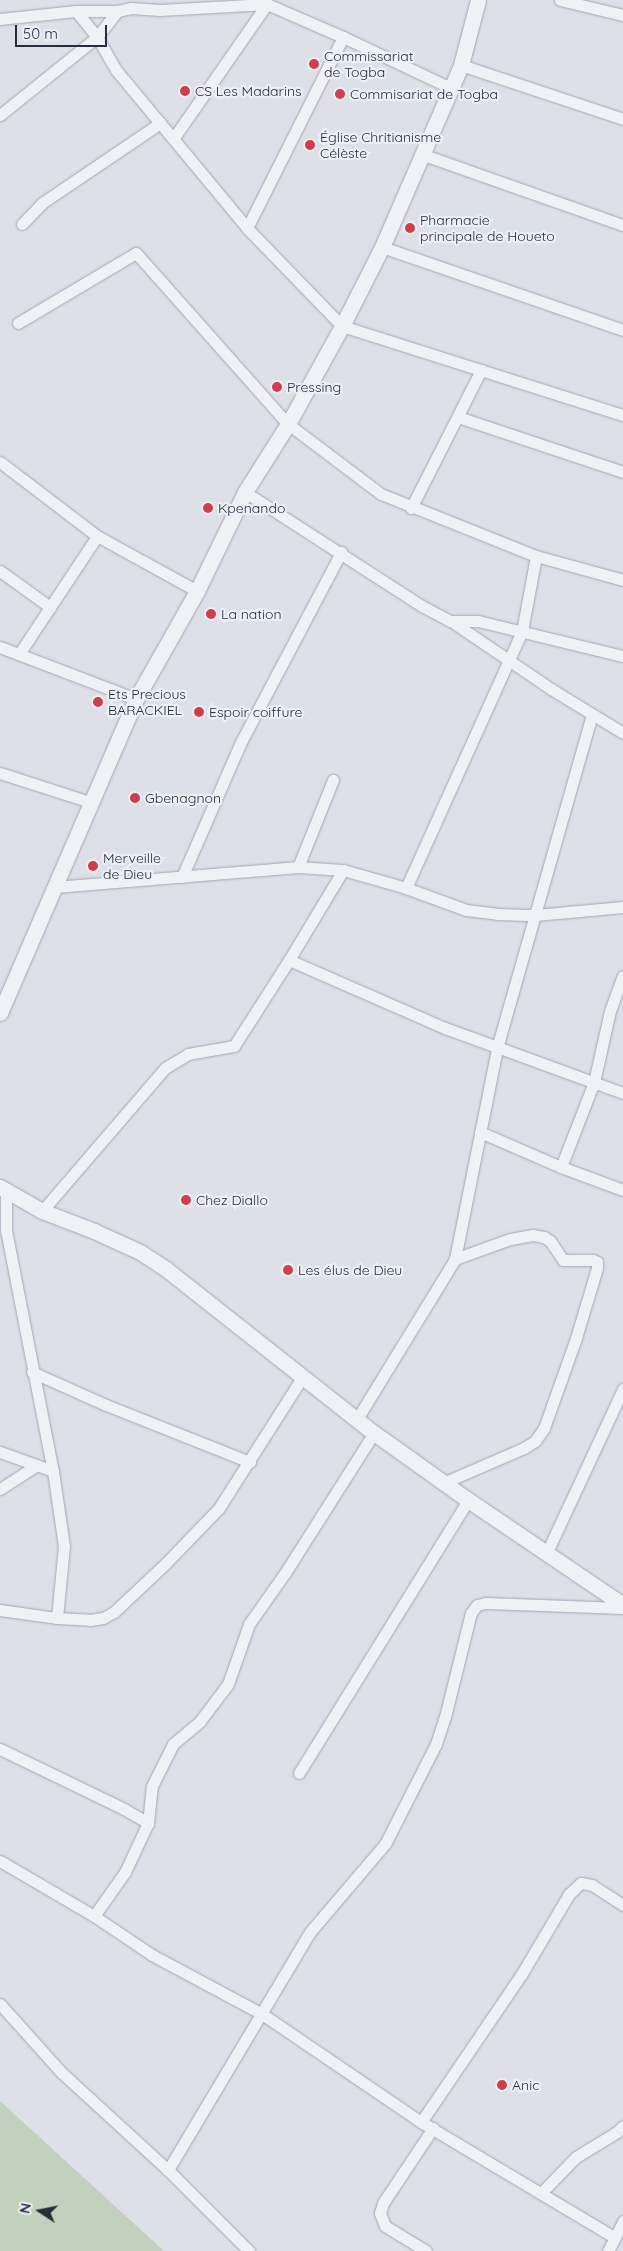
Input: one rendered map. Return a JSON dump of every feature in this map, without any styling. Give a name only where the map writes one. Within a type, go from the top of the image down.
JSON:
[{"type":"street","points":[[0,1013],[90,802],[136,700],[196,591],[245,492],[288,424],[342,326],[382,247],[461,64],[478,0]]},
{"type":"street","points":[[560,0],[623,15]]},
{"type":"street","points":[[0,19],[76,11],[117,11],[159,5],[267,2],[451,88]]},
{"type":"street","points":[[173,139],[267,2]]},
{"type":"street","points":[[76,11],[98,37],[116,70],[247,228],[342,326],[623,415]]},
{"type":"street","points":[[0,115],[98,37],[117,11]]},
{"type":"street","points":[[247,228],[344,37]]},
{"type":"street","points":[[461,64],[623,119]]},
{"type":"street","points":[[22,224],[42,203],[160,123]]},
{"type":"street","points":[[421,154],[623,225]]},
{"type":"street","points":[[382,247],[623,330]]},
{"type":"street","points":[[18,323],[136,252],[288,424],[381,494],[411,508],[536,556],[623,580]]},
{"type":"street","points":[[411,508],[482,370]]},
{"type":"street","points":[[458,417],[623,472]]},
{"type":"street","points":[[0,462],[97,536],[196,591]]},
{"type":"street","points":[[245,492],[341,552],[422,606],[450,620],[509,662],[623,733]]},
{"type":"street","points":[[19,654],[97,536]]},
{"type":"street","points":[[182,877],[241,742],[341,552]]},
{"type":"street","points":[[406,888],[522,631],[536,556]]},
{"type":"street","points":[[0,571],[50,607]]},
{"type":"street","points":[[450,620],[478,621],[623,656]]},
{"type":"street","points":[[0,647],[136,700]]},
{"type":"street","points":[[357,1419],[455,1260],[497,1048],[592,715]]},
{"type":"street","points":[[0,773],[90,802]]},
{"type":"street","points":[[298,867],[332,780]]},
{"type":"street","points":[[55,887],[298,867],[343,870],[406,888],[466,910],[535,916],[623,907]]},
{"type":"street","points":[[42,1211],[165,1068],[188,1054],[234,1046],[343,870]]},
{"type":"street","points":[[289,960],[445,1028],[623,1093]]},
{"type":"street","points":[[561,1167],[594,1082],[610,1011],[623,976]]},
{"type":"street","points":[[480,1132],[561,1167],[623,1190]]},
{"type":"street","points":[[3,1189],[42,1211],[94,1231],[140,1252],[166,1269],[374,1433],[623,1606]]},
{"type":"street","points":[[3,1189],[6,1230],[32,1372],[53,1471],[64,1546],[57,1618]]},
{"type":"street","points":[[443,1482],[524,1448],[535,1441],[547,1419],[576,1338],[597,1268],[597,1262],[593,1260],[563,1260],[550,1241],[544,1237],[533,1235],[510,1239],[455,1260]]},
{"type":"street","points":[[32,1372],[106,1405],[250,1462]]},
{"type":"street","points":[[0,1610],[57,1618],[90,1620],[103,1618],[114,1612],[165,1564],[219,1508],[304,1376]]},
{"type":"street","points":[[547,1552],[623,1389]]},
{"type":"street","points":[[94,1916],[125,1872],[148,1823],[152,1786],[173,1744],[200,1720],[228,1684],[249,1624],[285,1573],[374,1433]]},
{"type":"street","points":[[0,1452],[53,1471]]},
{"type":"street","points":[[0,1489],[37,1465]]},
{"type":"street","points":[[299,1773],[468,1500]]},
{"type":"street","points":[[168,2170],[310,1932],[385,1844],[436,1744],[445,1717],[471,1613],[477,1605],[623,1606]]},
{"type":"street","points":[[0,1749],[124,1809],[148,1823]]},
{"type":"street","points":[[0,1861],[94,1916],[152,1956],[262,2014],[421,2122],[614,2237]]},
{"type":"street","points":[[421,2122],[521,1975],[569,1894],[581,1883],[592,1885],[623,1905]]},
{"type":"street","points":[[0,2004],[62,2073],[168,2170],[248,2251]]},
{"type":"street","points":[[541,2193],[576,2157],[617,2132],[623,2126]]},
{"type":"street","points":[[426,2251],[385,2226],[380,2214],[383,2203],[433,2128]]},
{"type":"street","points":[[608,2251],[623,2221]]},
{"type":"green space","points":[[0,2101],[164,2251],[0,2251]]},
{"type":"place","name":"Commissariat de Togba","points":[[314,64]]},
{"type":"place","name":"CS Les Madarins","points":[[185,91]]},
{"type":"place","name":"Commisariat de Togba","points":[[340,94]]},
{"type":"place","name":"Église Chritianisme Célèste","points":[[310,145]]},
{"type":"place","name":"Pharmacie principale de Houeto","points":[[410,228]]},
{"type":"place","name":"Pressing","points":[[277,387]]},
{"type":"place","name":"Kpenando","points":[[208,508]]},
{"type":"place","name":"La nation","points":[[211,614]]},
{"type":"place","name":"Ets Precious BARACKIEL","points":[[98,702]]},
{"type":"place","name":"Espoir coiffure","points":[[199,712]]},
{"type":"place","name":"Gbenagnon","points":[[135,798]]},
{"type":"place","name":"Merveille de Dieu","points":[[93,866]]},
{"type":"place","name":"Chez Diallo","points":[[186,1200]]},
{"type":"place","name":"Les élus de Dieu","points":[[288,1270]]},
{"type":"place","name":"Anic","points":[[502,2085]]}]
